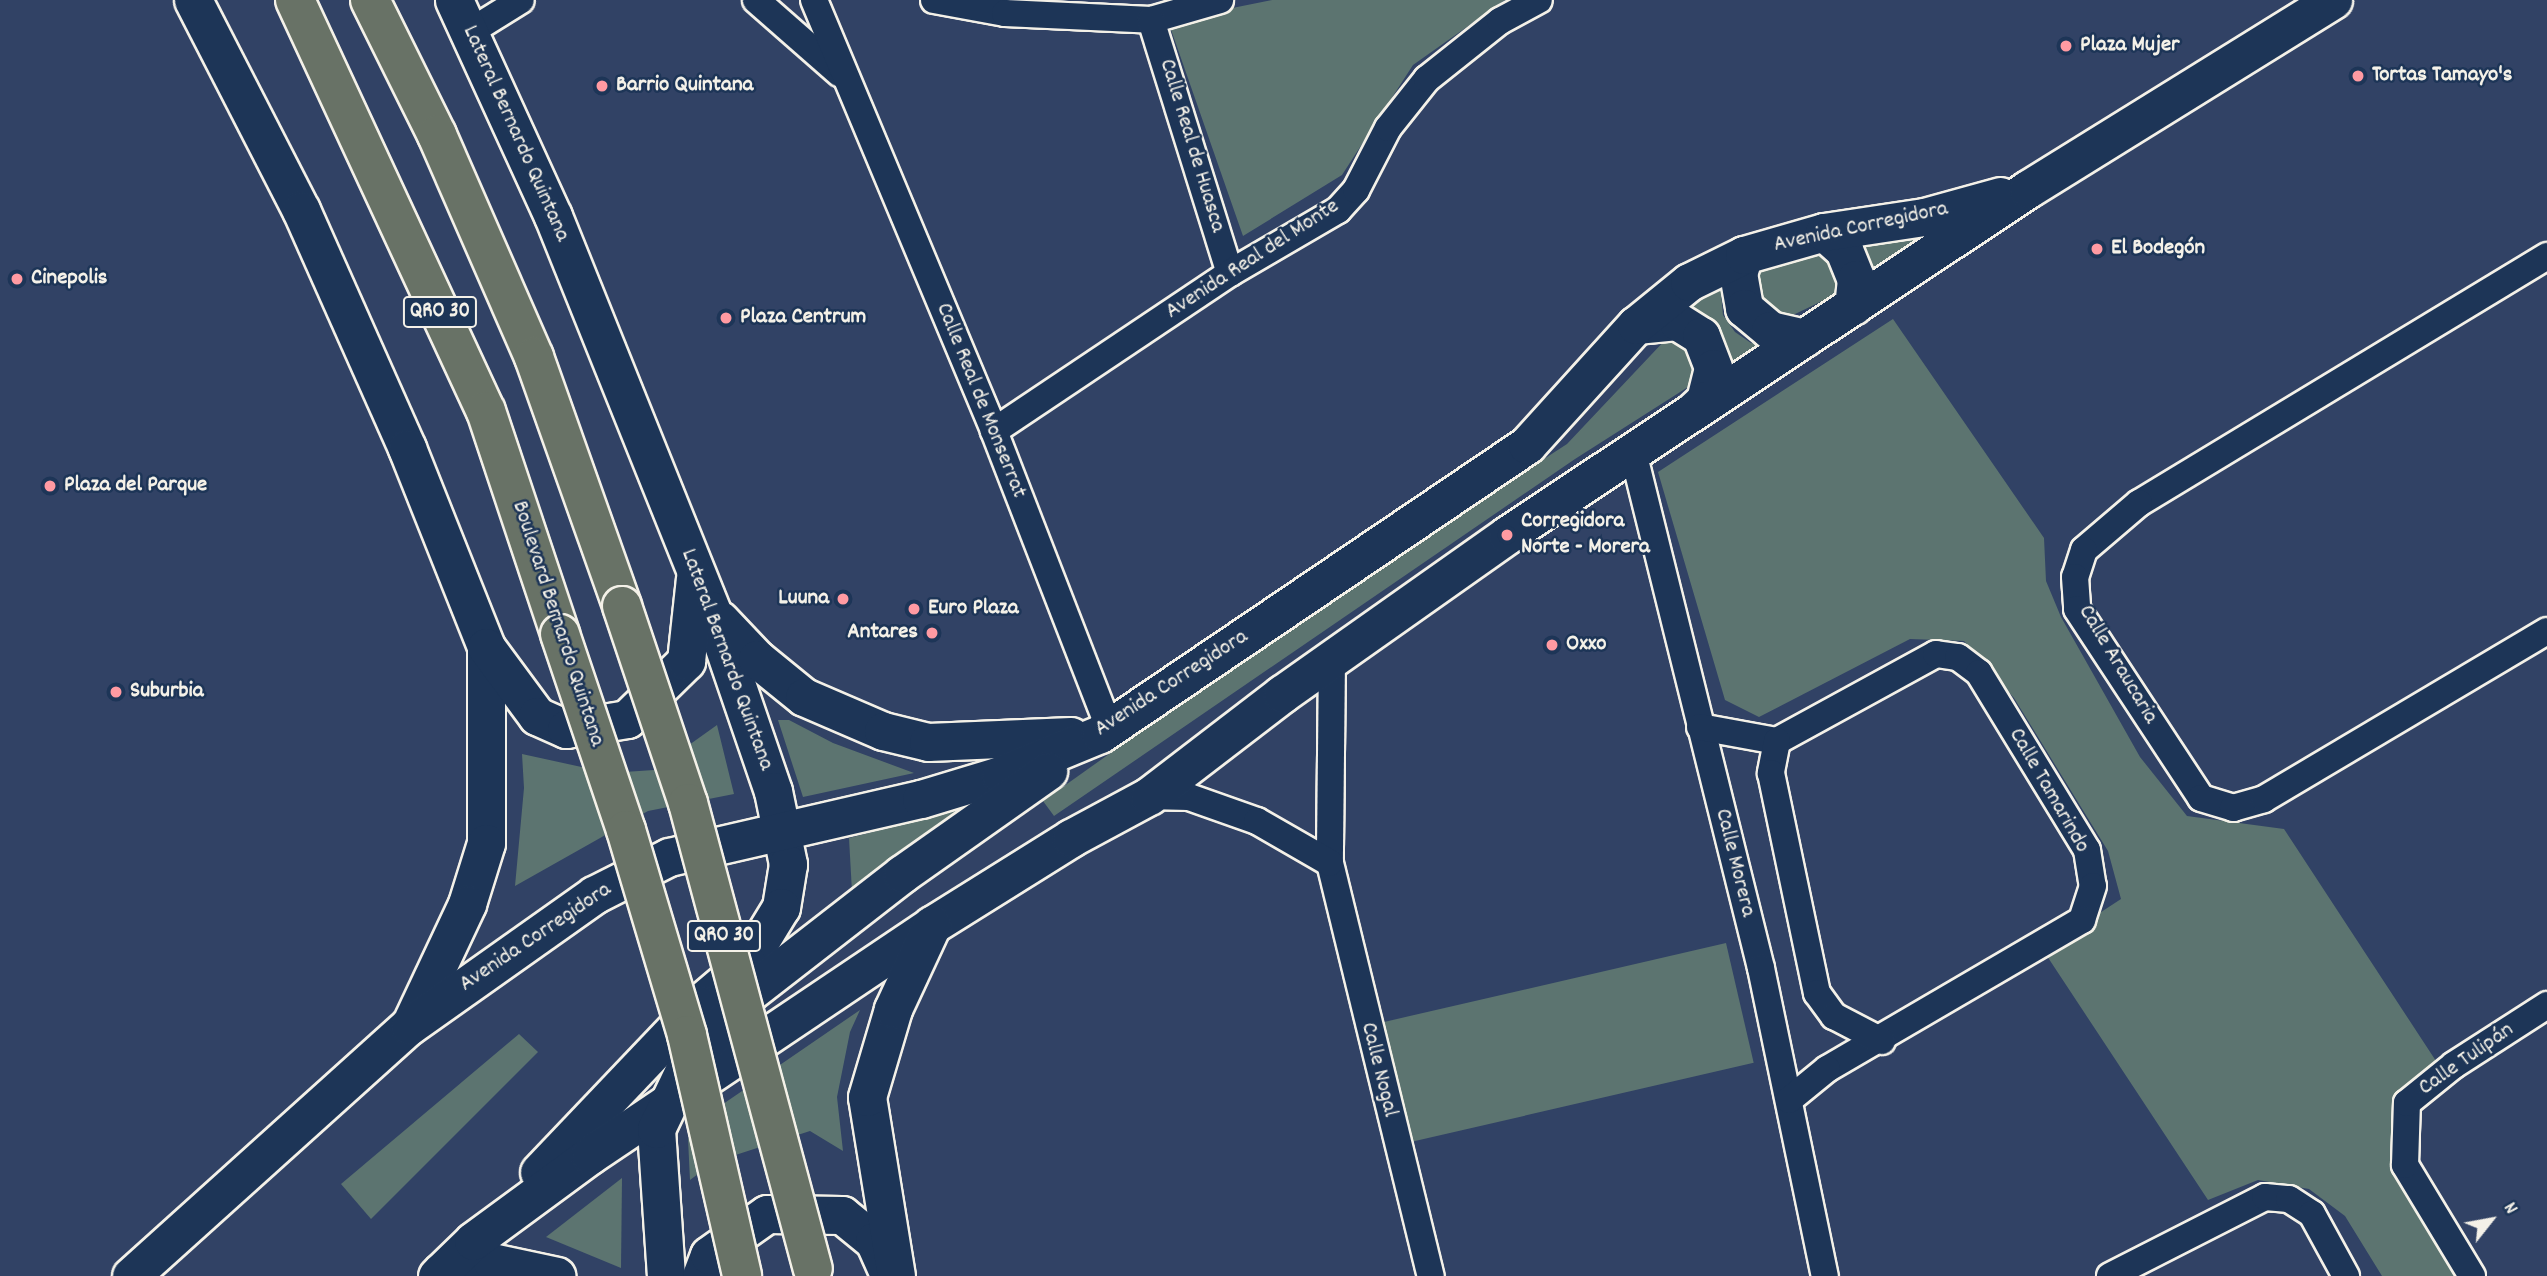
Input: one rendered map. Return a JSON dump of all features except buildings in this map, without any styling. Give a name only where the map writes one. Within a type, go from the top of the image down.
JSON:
[{"type":"main road","name":"Boulevard Bernardo Quintana","points":[[295,0],[486,411],[626,830],[687,1035],[742,1276]]},
{"type":"main road","name":"QRO 30","points":[[370,0],[437,135],[534,357],[622,606],[688,803],[813,1273]]},
{"type":"main road","name":"Lateral Bernardo Quintana","points":[[454,0],[554,216],[696,571],[784,827],[789,864],[781,907],[747,962],[699,1004],[473,1241]]},
{"type":"main road","name":"Avenida Corregidora","points":[[439,1274],[473,1241],[670,1102],[932,925],[1071,838],[1149,796],[1332,658],[1633,452],[2028,189],[2333,0]]},
{"type":"main road","points":[[194,1],[301,211],[407,449],[485,648],[537,716],[566,729],[628,719],[686,661],[696,571]]},
{"type":"main road","name":"Avenida Corregidora","points":[[131,1276],[409,1026],[594,895],[669,857],[784,827],[921,799],[1000,775],[1104,731],[1527,445],[1636,326],[1689,282],[1744,255],[1824,232],[1924,217],[2028,189]]},
{"type":"main road","points":[[1824,232],[1844,250],[1856,279],[1853,306]]},
{"type":"main road","points":[[1744,255],[1738,273],[1744,308],[1770,330],[1804,338]]},
{"type":"main road","points":[[1636,326],[1677,321],[1701,336],[1713,368],[1704,400],[1692,413]]},
{"type":"main road","points":[[711,610],[757,659],[804,698],[883,731],[928,742],[1104,731]]},
{"type":"main road","points":[[409,1026],[467,904],[486,843],[485,648]]},
{"type":"main road","points":[[666,1276],[656,1129],[687,1064],[750,992],[902,874],[1104,731]]},
{"type":"main road","points":[[896,1276],[867,1097],[893,1009],[932,925]]},
{"type":"main road","points":[[701,1276],[709,1255],[767,1214],[842,1215],[874,1241],[890,1276]]},
{"type":"main road","points":[[439,1274],[492,1262],[557,1276]]},
{"type":"street","points":[[468,33],[521,0]]},
{"type":"street","name":"Calle Real de Monserrat","points":[[756,0],[844,77]]},
{"type":"street","name":"Calle Real de Monserrat","points":[[814,0],[994,431],[1104,731]]},
{"type":"street","points":[[934,0],[1004,13],[1151,20],[1220,0]]},
{"type":"street","name":"Avenida Real del Monte","points":[[994,431],[1230,273],[1338,210],[1356,190],[1388,128],[1427,79],[1500,21],[1539,0]]},
{"type":"street","name":"Calle Real de Huasca","points":[[1151,20],[1230,273]]},
{"type":"street","name":"Calle Araucaria","points":[[2547,256],[2139,503],[2084,550],[2075,577],[2077,609],[2201,798],[2233,808],[2264,799],[2547,631]]},
{"type":"street","name":"Calle Morera","points":[[1633,452],[1761,968],[1825,1276]]},
{"type":"street","name":"Calle Tamarindo","points":[[1777,741],[1936,654],[1958,657],[1979,673],[2087,850],[2094,886],[2082,920],[1882,1041],[1827,1069],[1789,1100]]},
{"type":"street","name":"Calle Nogal","points":[[1332,658],[1330,863],[1431,1276]]},
{"type":"street","points":[[1700,727],[1777,741],[1771,773],[1817,993],[1835,1016],[1882,1041]]},
{"type":"street","points":[[1149,796],[1189,797],[1257,821],[1330,863]]},
{"type":"street","name":"Calle Tulipán","points":[[2472,1276],[2404,1165],[2407,1103],[2454,1065],[2547,1005]]},
{"type":"street","points":[[2110,1276],[2265,1197],[2289,1199],[2312,1214],[2346,1276]]},
{"type":"green space","points":[[1272,0],[1505,0],[1413,65],[1342,175],[1243,236],[1168,21]]},
{"type":"green space","points":[[1976,210],[1868,279],[1793,315],[1767,317],[1751,276],[1768,262]]},
{"type":"green space","points":[[1720,281],[1723,315],[1735,332],[1751,343],[1773,345],[1720,383],[1680,308]]},
{"type":"green space","points":[[1893,319],[2044,538],[2046,581],[2061,617],[2140,757],[2187,816],[2284,829],[2436,1061],[2416,1094],[2403,1156],[2477,1276],[2382,1276],[2345,1216],[2309,1189],[2258,1180],[2208,1200],[2043,950],[2121,899],[2108,851],[2014,698],[1964,641],[1910,639],[1759,717],[1725,700],[1658,472]]},
{"type":"green space","points":[[1675,337],[1696,357],[1688,387],[1575,459],[1054,816],[1043,801],[1313,609],[1567,444],[1667,338]]},
{"type":"green space","points":[[778,720],[789,720],[833,743],[914,773],[803,797]]},
{"type":"green space","points":[[717,725],[734,794],[648,811],[515,886],[524,788],[522,754],[609,773],[654,770]]},
{"type":"green space","points":[[965,808],[852,892],[849,838]]},
{"type":"green space","points":[[1726,943],[1754,1063],[1411,1142],[1383,1022]]},
{"type":"green space","points":[[860,1010],[850,1032],[837,1097],[843,1151],[810,1131],[714,1162],[690,1180],[688,1139],[707,1115]]},
{"type":"green space","points":[[519,1034],[538,1052],[371,1219],[341,1184]]},
{"type":"green space","points":[[622,1178],[621,1268],[546,1237]]},
{"type":"place","name":"Plaza Mujer","points":[[2066,46]]},
{"type":"place","name":"Tortas Tamayo's","points":[[2358,76]]},
{"type":"place","name":"Barrio Quintana","points":[[602,86]]},
{"type":"place","name":"El Bodegón","points":[[2097,249]]},
{"type":"place","name":"Cinepolis","points":[[17,279]]},
{"type":"place","name":"Plaza Centrum","points":[[726,318]]},
{"type":"place","name":"Plaza del Parque","points":[[50,486]]},
{"type":"place","name":"Corregidora Norte - Morera","points":[[1507,535]]},
{"type":"place","name":"Luuna","points":[[843,599]]},
{"type":"place","name":"Euro Plaza","points":[[914,609]]},
{"type":"place","name":"Antares","points":[[932,633]]},
{"type":"place","name":"Oxxo","points":[[1552,645]]},
{"type":"place","name":"Suburbia","points":[[116,692]]}]
